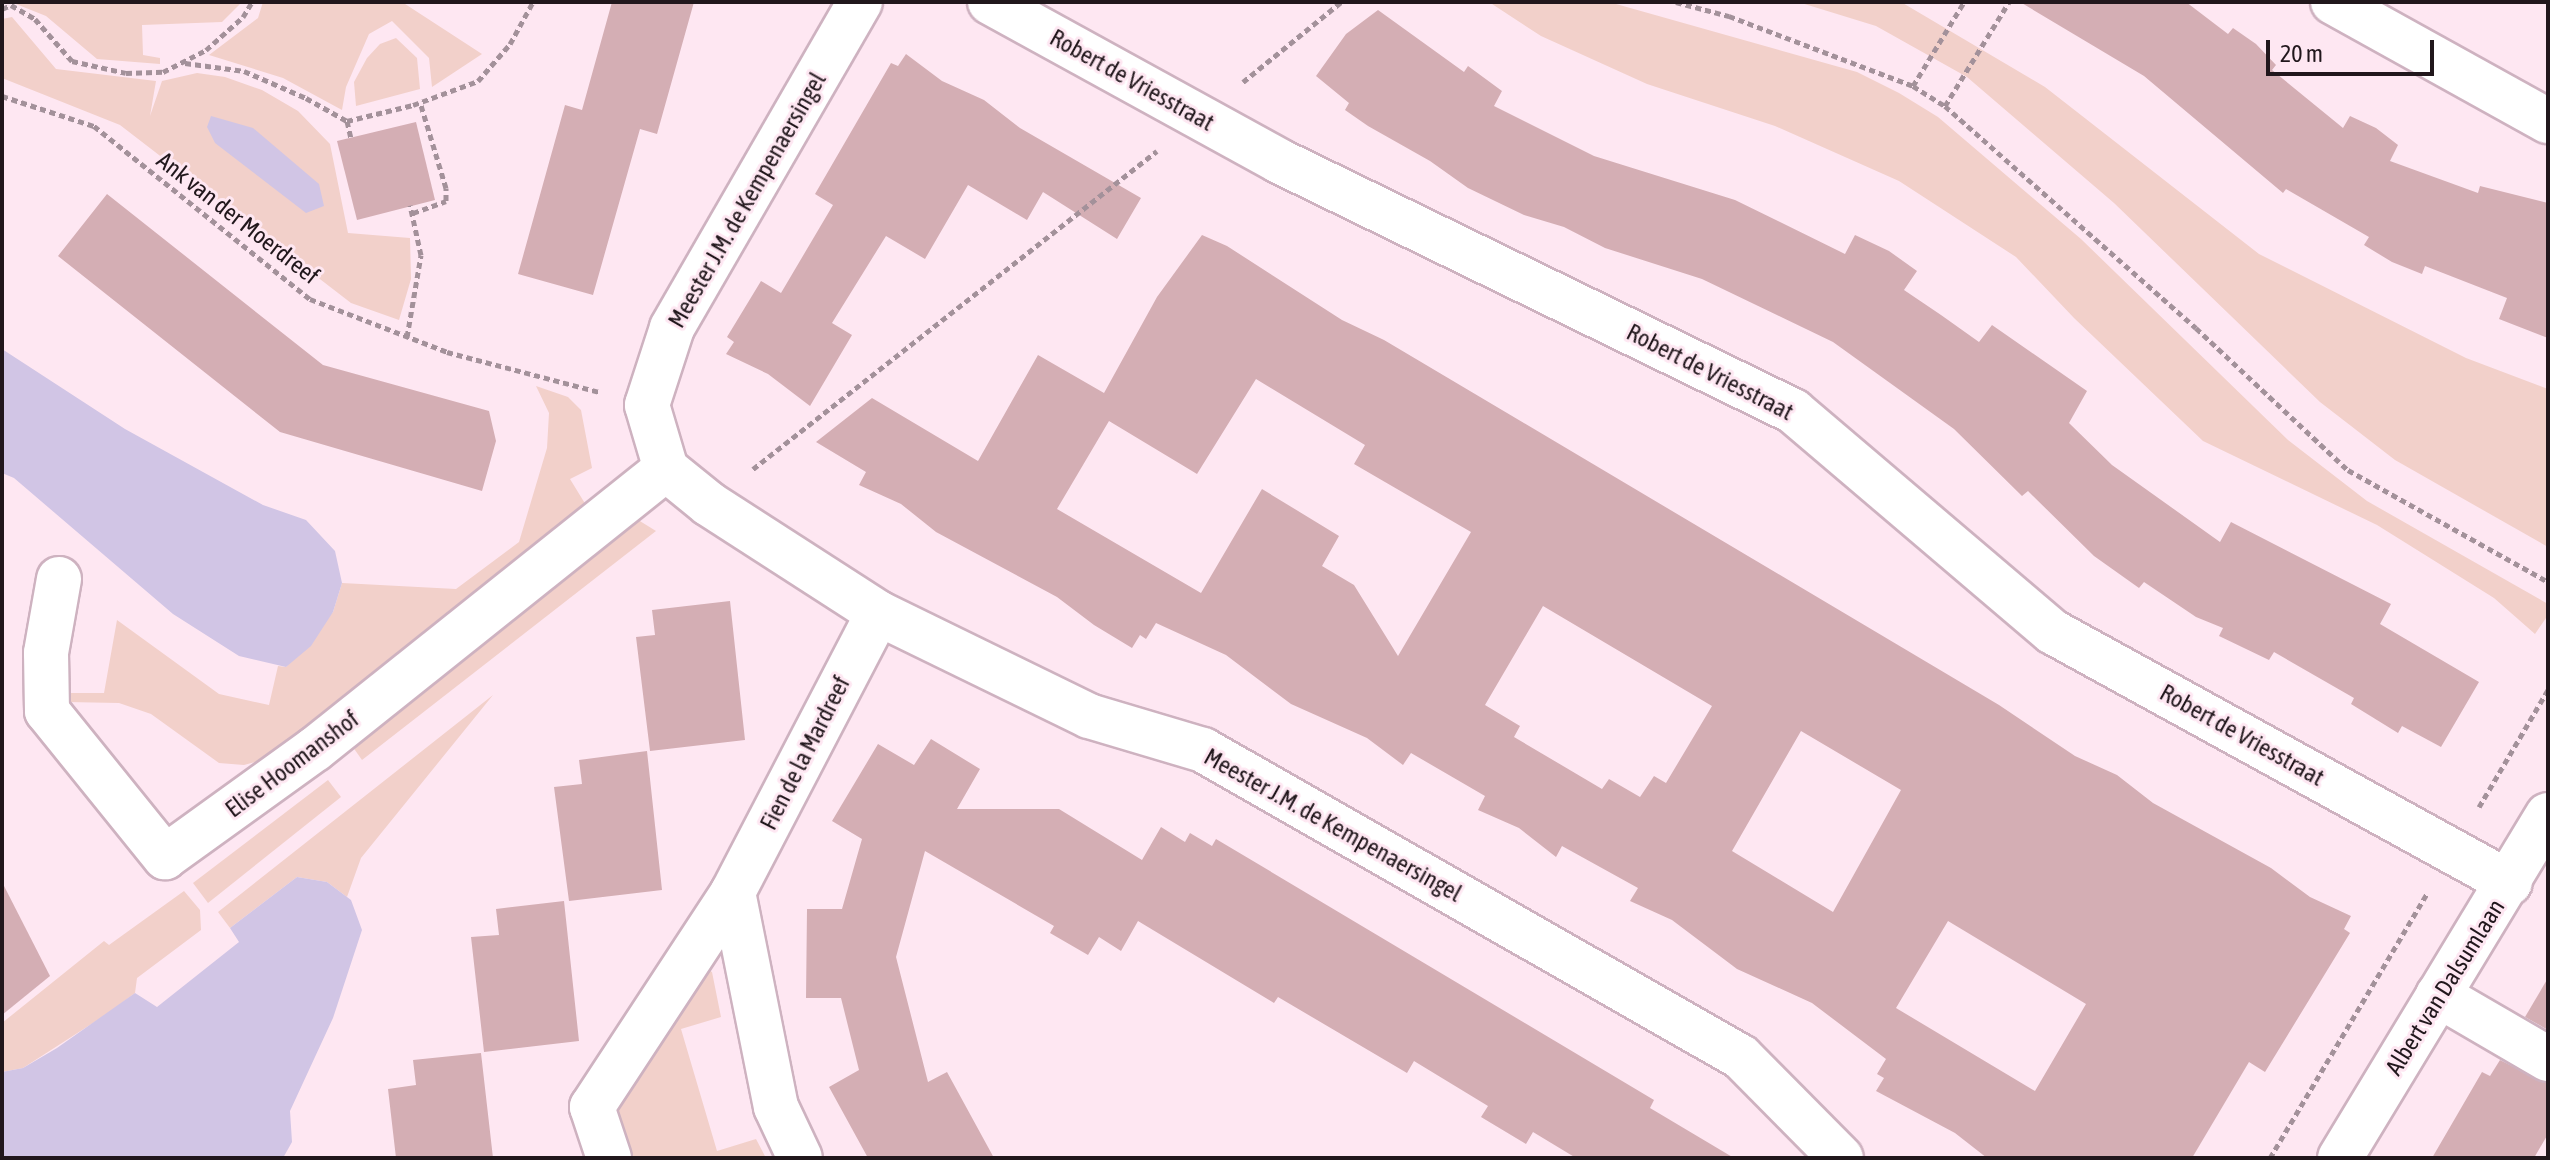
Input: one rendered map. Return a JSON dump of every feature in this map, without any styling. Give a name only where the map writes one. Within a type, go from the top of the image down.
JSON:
[{"type":"street","name":"Meester J.M. de Kempenaersingel","points":[[647,405],[672,328],[860,2]]},
{"type":"street","name":"Robert de Vriesstraat","points":[[990,2],[1279,161],[1793,411],[2053,632],[2510,883]]},
{"type":"street","points":[[2333,2],[2377,14],[2548,121]]},
{"type":"street","points":[[647,405],[666,469]]},
{"type":"street","name":"Meester J.M. de Kempenaersingel","points":[[666,469],[709,504],[878,613],[1089,716],[1203,750],[1741,1057],[1841,1158]]},
{"type":"street","name":"Elise Hoomanshof","points":[[59,579],[46,653],[47,711],[165,857],[315,749],[666,469]]},
{"type":"street","name":"Fien de la Mardreef","points":[[609,1158],[592,1107],[733,892],[878,613]]},
{"type":"street","name":"Albert van Dalsumlaan","points":[[2340,1158],[2510,883],[2548,815]]},
{"type":"street","points":[[733,892],[776,1107],[800,1158]]},
{"type":"street","points":[[2438,995],[2548,1059]]},
{"type":"path","points":[[2,9],[11,5],[35,19],[72,61],[126,73],[163,72],[206,50],[243,17],[252,2]]},
{"type":"path","points":[[182,63],[244,71],[347,121],[420,102],[478,81],[510,44],[533,2]]},
{"type":"path","points":[[709,504],[1199,118],[1341,2]]},
{"type":"path","points":[[1676,2],[1729,16],[1913,86],[1945,106],[2196,328],[2348,470],[2548,582]]},
{"type":"path","points":[[1913,86],[1964,2]]},
{"type":"path","points":[[1945,106],[2009,2]]},
{"type":"path","name":"Ank van der Moerdreef","points":[[2,96],[94,126],[310,299],[447,352],[647,405]]},
{"type":"path","points":[[413,213],[446,201],[446,188],[420,102]]},
{"type":"path","points":[[347,121],[351,138]]},
{"type":"path","points":[[407,337],[421,255],[410,205]]},
{"type":"path","points":[[2270,1158],[2548,690]]},
{"type":"shaded area","points":[[11,2],[242,2],[222,22],[142,25],[143,55],[160,58],[160,64],[97,59],[46,16]]},
{"type":"shaded area","points":[[263,2],[402,2],[482,54],[432,87],[429,58],[392,21],[369,34],[346,87],[342,110],[283,78],[209,55],[258,18]]},
{"type":"shaded area","points":[[1489,2],[1609,2],[1857,72],[1899,93],[1938,117],[2081,239],[2288,440],[2367,501],[2548,604],[2548,615],[2535,634],[2494,598],[2377,525],[2203,441],[2074,318],[2016,257],[1899,181],[1775,126],[1647,84],[1541,36]]},
{"type":"shaded area","points":[[1798,2],[1901,2],[2045,87],[2259,254],[2466,358],[2548,389],[2548,547],[2395,460],[2320,402],[2114,203],[1967,77],[1876,26]]},
{"type":"shaded area","points":[[12,17],[56,69],[156,81],[150,116],[162,81],[197,73],[225,77],[262,90],[298,111],[330,144],[348,233],[410,238],[411,279],[399,320],[351,303],[120,125],[2,78],[2,19]]},
{"type":"shaded area","points":[[396,38],[417,58],[420,89],[356,106],[354,82],[367,58],[380,44]]},
{"type":"shaded area","points":[[211,116],[253,128],[319,184],[324,206],[306,213],[215,143],[207,127]]},
{"type":"shaded area","points":[[2,349],[125,429],[263,505],[306,520],[335,551],[342,583],[333,612],[311,646],[286,667],[239,656],[173,614],[14,478],[2,473]]},
{"type":"shaded area","points":[[536,386],[568,397],[581,410],[592,468],[570,479],[589,510],[281,755],[244,765],[219,763],[151,714],[119,703],[67,702],[64,693],[104,693],[117,620],[219,694],[269,705],[278,666],[286,667],[333,612],[342,583],[456,589],[519,542],[547,448],[549,413]]},
{"type":"shaded area","points":[[635,518],[656,531],[362,760],[350,743]]},
{"type":"shaded area","points":[[493,695],[361,858],[347,897],[327,882],[297,877],[230,928],[218,912]]},
{"type":"shaded area","points":[[328,780],[341,797],[208,903],[193,883]]},
{"type":"shaded area","points":[[297,877],[327,882],[351,900],[362,930],[333,1018],[290,1111],[292,1142],[283,1158],[2,1158],[2,1072],[23,1068],[57,1048],[135,993],[157,1007],[239,942],[230,928]]},
{"type":"shaded area","points":[[184,891],[200,910],[201,930],[137,978],[135,993],[107,1014],[23,1068],[2,1072],[2,1023],[104,941],[109,945]]},
{"type":"shaded area","points":[[703,967],[712,972],[721,1017],[681,1029],[717,1151],[756,1139],[766,1158],[629,1158],[606,1106]]},
{"type":"building","points":[[612,2],[694,2],[657,134],[640,129],[593,295],[518,274],[565,105],[582,110]]},
{"type":"building","points":[[2020,2],[2186,2],[2228,34],[2233,28],[2256,44],[2276,65],[2272,70],[2343,128],[2350,116],[2376,128],[2398,145],[2390,161],[2478,193],[2480,186],[2548,203],[2548,338],[2499,319],[2507,298],[2425,266],[2422,274],[2392,262],[2364,245],[2369,237],[2286,189],[2283,193],[2144,76]]},
{"type":"building","points":[[1378,10],[1464,72],[1468,66],[1502,91],[1494,106],[1594,156],[1735,200],[1845,254],[1855,235],[1889,251],[1917,271],[1904,290],[1979,342],[1992,325],[2087,391],[2069,423],[2112,465],[2220,542],[2231,522],[2391,604],[2380,624],[2479,682],[2441,747],[2402,726],[2398,733],[2351,704],[2354,698],[2274,652],[2269,660],[2219,636],[2223,628],[2196,617],[2144,582],[2139,588],[2094,556],[2028,491],[2022,496],[1954,429],[1833,342],[1702,279],[1605,248],[1564,227],[1524,215],[1468,188],[1430,161],[1368,126],[1345,110],[1349,103],[1316,76],[1346,34]]},
{"type":"building","points":[[906,54],[942,81],[984,100],[1020,128],[1141,198],[1117,239],[1043,192],[1027,220],[968,185],[925,259],[886,236],[832,323],[852,335],[810,406],[768,374],[726,354],[734,342],[727,337],[761,281],[781,293],[833,205],[815,194],[891,63],[898,66]]},
{"type":"building","points":[[416,122],[435,200],[357,220],[337,141]]},
{"type":"building","points":[[107,194],[323,365],[489,411],[496,441],[482,491],[280,432],[58,256]]},
{"type":"building","points":[[1202,235],[1227,246],[1342,320],[1384,340],[1999,705],[2075,756],[2117,775],[2153,803],[2271,868],[2310,897],[2351,916],[2344,929],[2350,933],[2265,1072],[2249,1062],[2192,1158],[1987,1158],[1955,1133],[1876,1091],[1884,1078],[1877,1074],[1886,1059],[1812,1003],[1737,969],[1672,920],[1630,901],[1638,888],[1562,846],[1556,857],[1519,828],[1478,810],[1485,796],[1411,753],[1403,765],[1367,738],[1291,704],[1226,655],[1156,623],[1146,639],[1140,635],[1132,648],[1057,597],[936,532],[901,504],[859,485],[866,472],[816,442],[872,398],[978,461],[1038,355],[1104,393],[1157,297]],"holes":[[[1256,379],[1365,445],[1354,464],[1471,532],[1398,656],[1354,585],[1322,566],[1339,536],[1262,489],[1201,593],[1057,509],[1109,421],[1197,474]],[[1543,606],[1712,706],[1666,783],[1654,776],[1640,797],[1609,779],[1602,789],[1514,737],[1520,726],[1485,705]],[[1801,731],[1901,790],[1833,912],[1732,851]],[[1948,921],[2086,1004],[2035,1091],[1896,1008]]]},
{"type":"building","points":[[730,601],[745,740],[650,751],[636,637],[655,635],[652,610]]},
{"type":"building","points":[[931,739],[980,769],[957,809],[1059,809],[1142,860],[1161,827],[1185,842],[1190,833],[1212,846],[1216,839],[1654,1100],[1650,1108],[1734,1158],[1576,1158],[1533,1132],[1526,1144],[1481,1117],[1488,1106],[1414,1061],[1407,1073],[1278,997],[1274,1003],[1138,921],[1121,951],[1099,937],[1088,955],[1050,933],[1054,926],[925,851],[896,957],[928,1082],[947,1072],[994,1158],[868,1158],[829,1087],[859,1070],[841,998],[806,998],[807,909],[842,909],[862,839],[832,821],[878,744],[914,765]]},
{"type":"building","points":[[647,751],[662,890],[569,901],[554,787],[582,784],[579,760]]},
{"type":"building","points":[[2,882],[50,976],[2,1015]]},
{"type":"building","points":[[564,901],[579,1041],[484,1052],[471,937],[499,935],[496,909]]},
{"type":"building","points":[[2548,978],[2548,1030],[2525,1017]]},
{"type":"building","points":[[481,1053],[493,1158],[396,1158],[388,1089],[416,1085],[413,1060]]},
{"type":"building","points":[[2500,1060],[2548,1084],[2548,1134],[2534,1158],[2432,1158],[2482,1072],[2490,1076]]}]
